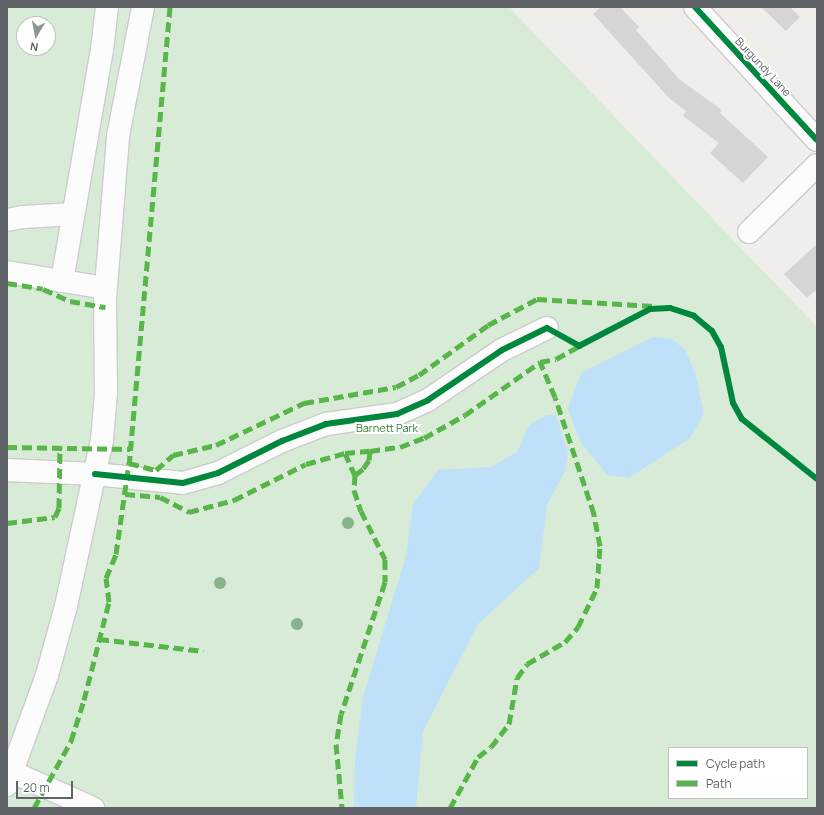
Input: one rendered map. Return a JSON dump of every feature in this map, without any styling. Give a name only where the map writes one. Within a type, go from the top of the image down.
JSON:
[{"type":"street","points":[[62,281],[102,50],[107,7]]},
{"type":"street","points":[[93,808],[10,779],[47,675],[66,606],[102,440],[106,393],[106,288],[118,136],[143,7]]},
{"type":"street","name":"Burgundy Lane","points":[[695,7],[817,140]]},
{"type":"street","points":[[749,232],[817,165]]},
{"type":"street","points":[[7,220],[23,216],[73,214]]},
{"type":"street","points":[[7,272],[106,288]]},
{"type":"street","points":[[7,470],[95,474],[183,483],[218,473],[282,441],[326,424],[397,414],[442,392],[502,350],[547,328]]},
{"type":"green space","name":"Barnett Park","points":[[7,7],[509,7],[817,327],[817,808],[7,808]]},
{"type":"water","points":[[653,337],[672,339],[686,351],[696,376],[704,414],[690,438],[629,478],[607,475],[580,441],[568,409],[581,373]]},
{"type":"water","points":[[547,415],[556,415],[568,452],[565,471],[547,505],[539,568],[478,624],[423,731],[416,808],[354,808],[355,759],[363,697],[406,556],[413,504],[438,470],[491,467],[517,452],[529,425]]},
{"type":"building","points":[[601,7],[620,7],[639,27],[636,30],[679,79],[722,110],[720,113],[768,157],[743,183],[710,153],[719,143],[683,116],[686,111],[670,99],[593,14]]},
{"type":"building","points":[[761,7],[790,7],[800,17],[786,31]]},
{"type":"building","points":[[817,244],[817,289],[807,298],[784,274]]},
{"type":"marked path","points":[[170,7],[129,463],[156,470],[173,455],[216,445],[304,403],[396,387],[419,375],[488,325],[537,299],[654,306]]},
{"type":"marked path","points":[[7,283],[43,289],[70,301],[105,307]]},
{"type":"marked path","points":[[370,451],[400,447],[424,438],[465,415],[540,362],[556,359],[579,346]]},
{"type":"marked path","points":[[450,808],[478,757],[491,747],[509,724],[517,678],[527,664],[565,642],[578,627],[597,588],[600,546],[594,514],[555,397],[540,362]]},
{"type":"marked path","points":[[7,523],[55,517],[59,508],[60,446]]},
{"type":"marked path","points":[[7,447],[130,449]]},
{"type":"marked path","points":[[345,453],[370,451],[369,460],[363,469],[355,475]]},
{"type":"marked path","points":[[125,494],[160,497],[189,512],[234,500],[306,464],[345,453],[355,475],[354,490],[361,511],[385,559],[385,582],[341,714],[336,744],[342,808]]},
{"type":"marked path","points":[[34,808],[71,741],[84,700],[109,602],[106,578],[116,554],[129,463]]},
{"type":"marked path","points":[[99,639],[203,651]]},
{"type":"cycle path","points":[[695,7],[817,140]]},
{"type":"cycle path","points":[[95,474],[183,483],[218,473],[282,441],[326,424],[397,414],[428,400],[502,350],[547,328],[579,346],[650,309],[670,308],[694,316],[712,331],[721,347],[733,403],[742,419],[817,479]]}]
